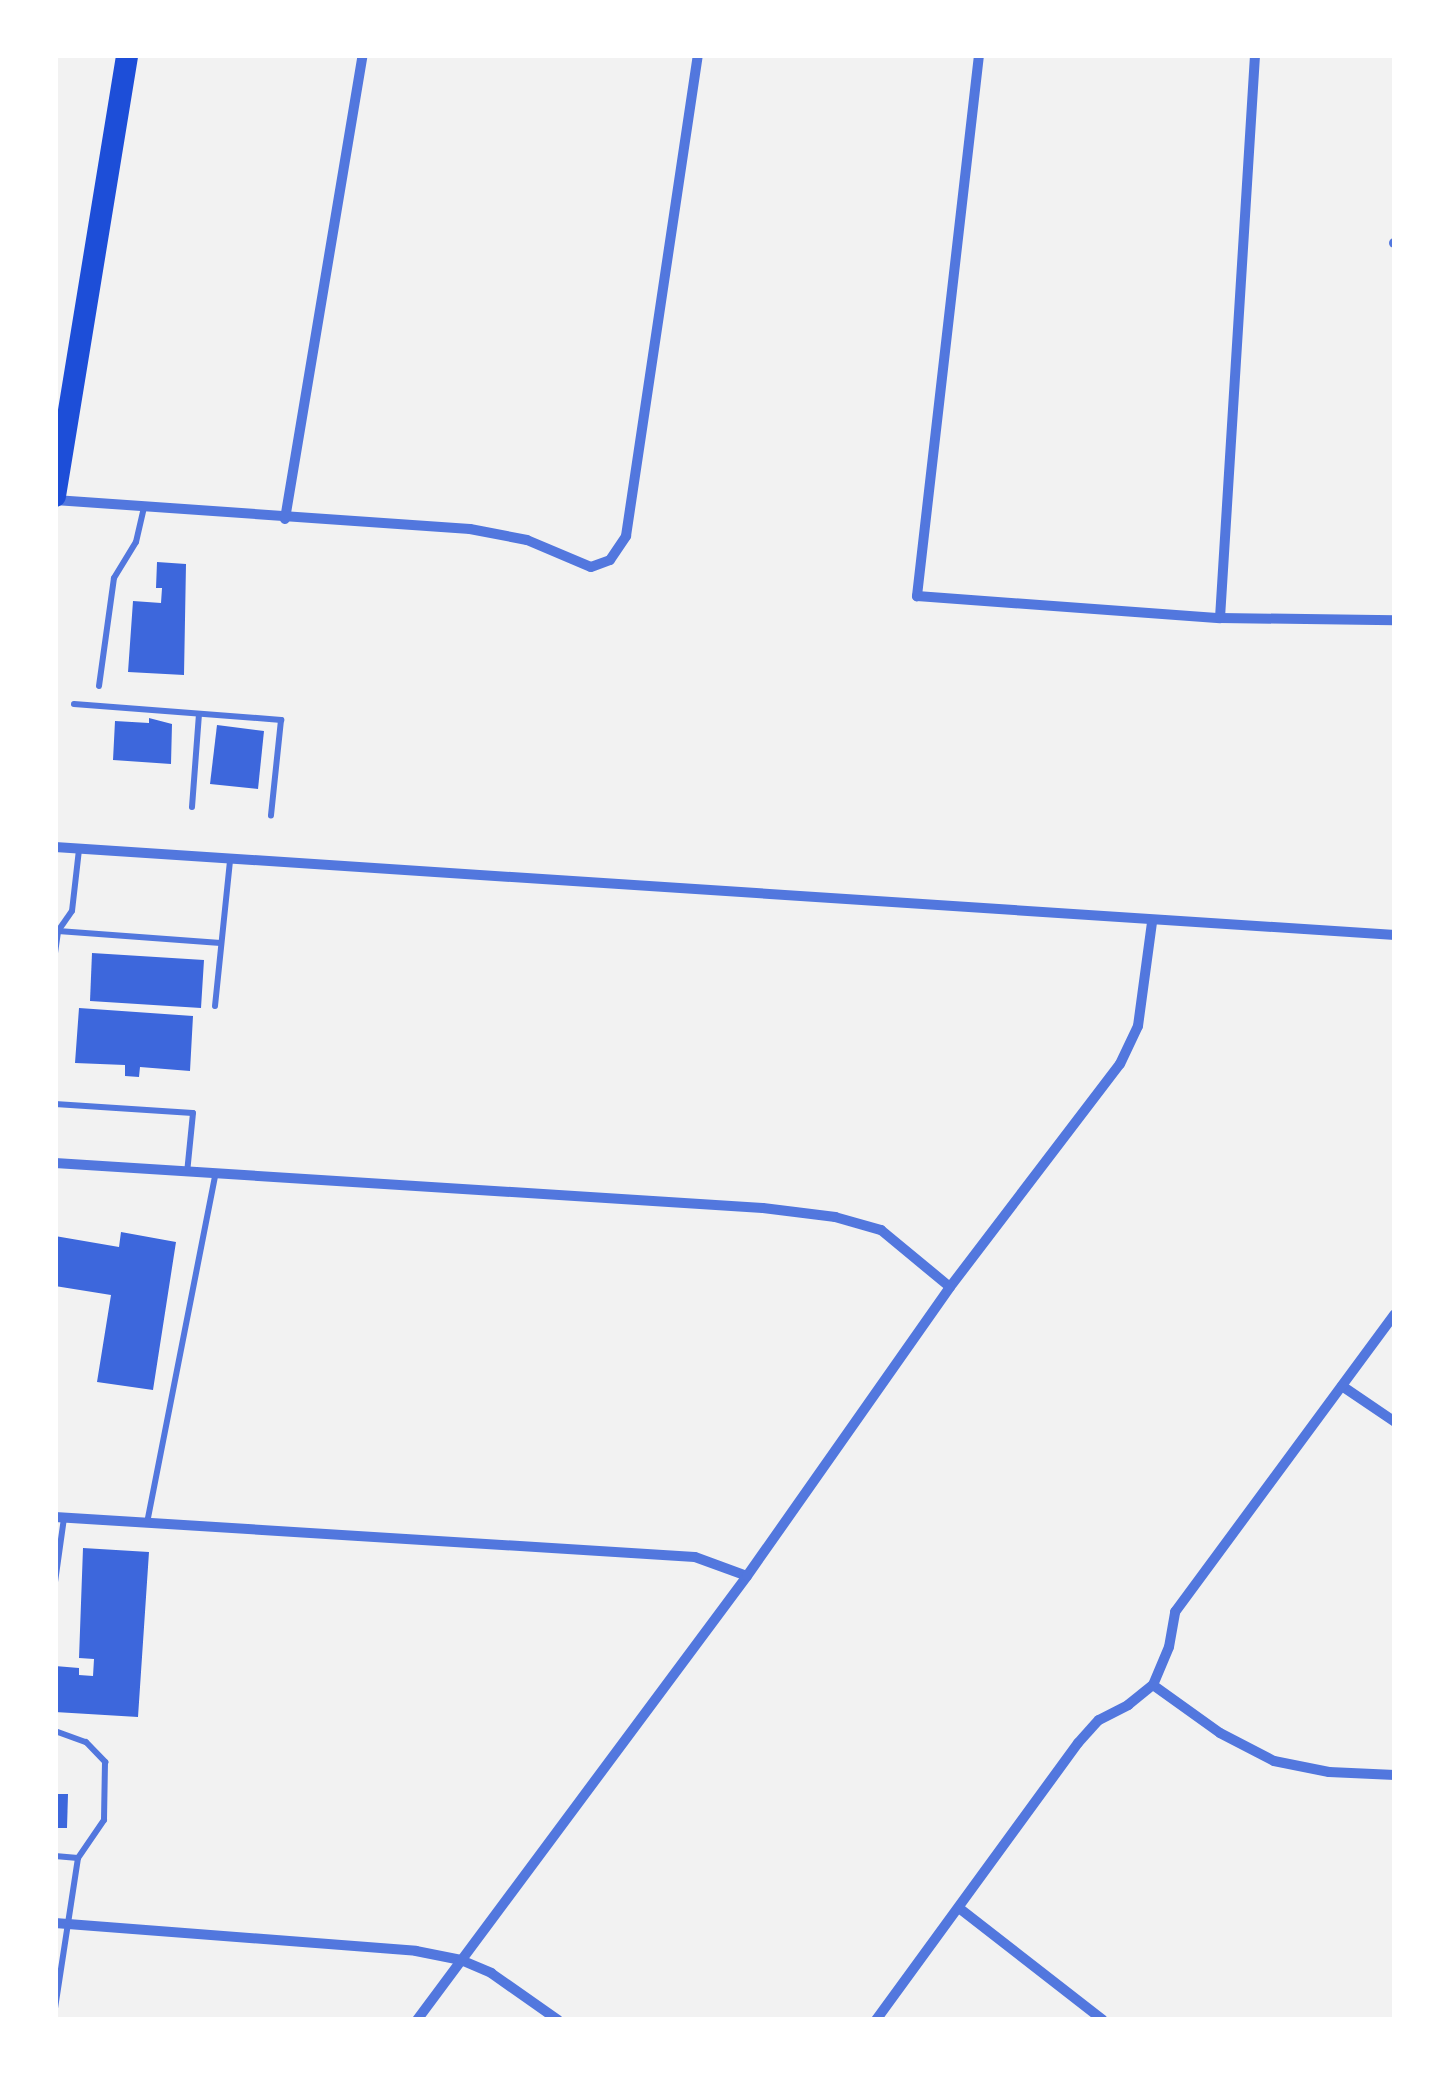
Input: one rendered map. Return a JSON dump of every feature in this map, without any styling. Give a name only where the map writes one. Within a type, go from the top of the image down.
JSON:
[{"type":"main road","points":[[55,498],[127,55]]},
{"type":"street","points":[[285,519],[363,55]]},
{"type":"street","points":[[55,498],[285,519],[470,529],[527,540],[591,567],[610,560],[626,536],[698,55]]},
{"type":"street","points":[[979,55],[917,596],[1220,618],[1395,620]]},
{"type":"street","points":[[1220,618],[1255,55]]},
{"type":"street","points":[[55,847],[1395,935]]},
{"type":"street","points":[[417,2020],[747,1576],[950,1286],[1120,1064],[1138,1026],[1152,922]]},
{"type":"street","points":[[55,1163],[763,1208],[835,1217],[881,1230],[950,1286]]},
{"type":"street","points":[[876,2020],[1078,1743],[1099,1720],[1128,1705],[1153,1685],[1168,1646],[1175,1612],[1395,1314]]},
{"type":"street","points":[[1342,1386],[1395,1422]]},
{"type":"street","points":[[60,1518],[696,1557],[747,1576]]},
{"type":"street","points":[[1153,1685],[1220,1733],[1274,1760],[1329,1772],[1395,1775]]},
{"type":"street","points":[[959,1908],[1103,2020]]},
{"type":"street","points":[[55,1923],[398,1950],[461,1960],[491,1973],[558,2020]]},
{"type":"lane","points":[[98,686],[114,578],[136,542],[144,508]]},
{"type":"lane","points":[[74,704],[281,720],[271,815]]},
{"type":"lane","points":[[192,807],[199,714]]},
{"type":"lane","points":[[55,948],[58,931],[72,911],[79,848]]},
{"type":"lane","points":[[214,1006],[230,860]]},
{"type":"lane","points":[[58,931],[222,943]]},
{"type":"lane","points":[[55,1104],[193,1113],[187,1174]]},
{"type":"lane","points":[[147,1525],[215,1176]]},
{"type":"lane","points":[[56,1576],[60,1518]]},
{"type":"lane","points":[[55,1730],[86,1742],[105,1762],[104,1820],[78,1858],[55,2008]]},
{"type":"lane","points":[[55,1856],[78,1858]]},
{"type":"building","points":[[157,562],[186,564],[184,675],[128,672],[133,601],[161,603],[162,588],[156,588]]},
{"type":"building","points":[[149,718],[172,724],[171,764],[113,760],[115,721],[149,723]]},
{"type":"building","points":[[217,725],[264,731],[258,789],[210,784]]},
{"type":"building","points":[[92,953],[204,960],[201,1008],[90,1001]]},
{"type":"building","points":[[79,1008],[193,1016],[190,1071],[140,1067],[139,1077],[125,1076],[125,1065],[75,1063]]},
{"type":"building","points":[[121,1232],[176,1242],[153,1390],[97,1382],[111,1295],[55,1286],[55,1236],[119,1247]]},
{"type":"building","points":[[83,1548],[149,1552],[138,1717],[55,1712],[55,1666],[79,1668],[79,1675],[93,1676],[94,1659],[79,1658]]},
{"type":"building","points":[[55,1794],[68,1794],[67,1828],[55,1828]]}]
